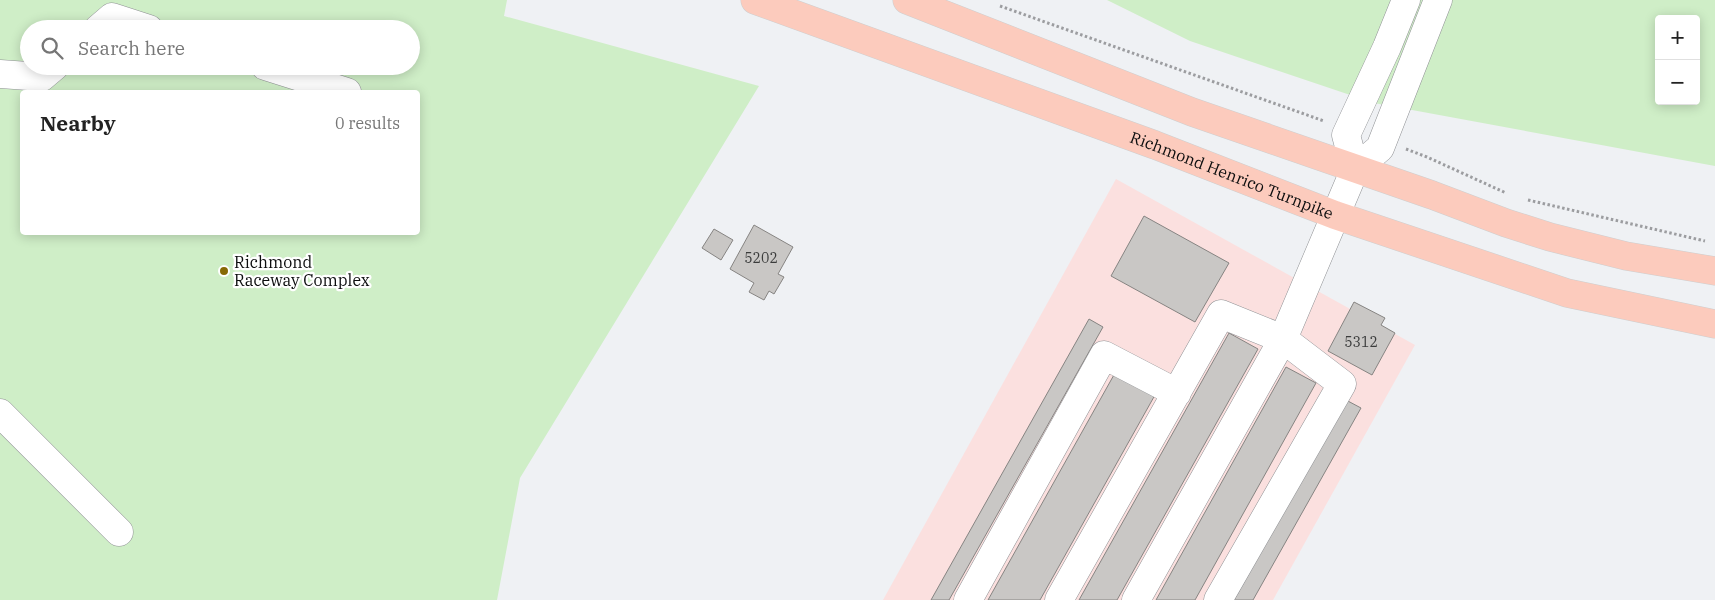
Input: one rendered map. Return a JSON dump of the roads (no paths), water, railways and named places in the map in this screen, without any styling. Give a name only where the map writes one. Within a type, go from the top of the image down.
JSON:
[{"type":"main road","name":"Richmond Henrico Turnpike","points":[[755,0],[1155,145],[1335,215],[1567,293],[1715,324]]},
{"type":"main road","points":[[907,0],[1192,112],[1550,237],[1626,256],[1715,270]]},
{"type":"lane","points":[[1354,169],[1346,135],[1387,47],[1406,0]]},
{"type":"lane","points":[[1136,600],[1283,339],[1354,169],[1380,148],[1438,0]]},
{"type":"lane","points":[[108,20],[112,17],[121,20]]},
{"type":"lane","points":[[0,74],[42,77],[44,75]]},
{"type":"lane","points":[[293,75],[340,90]]},
{"type":"lane","points":[[1059,600],[1221,314],[1283,339],[1342,384],[1218,600]]},
{"type":"lane","points":[[968,600],[1104,354],[1176,393]]},
{"type":"lane","points":[[0,413],[119,532]]},
{"type":"place","name":"Richmond Raceway Complex","points":[[224,271]]}]
